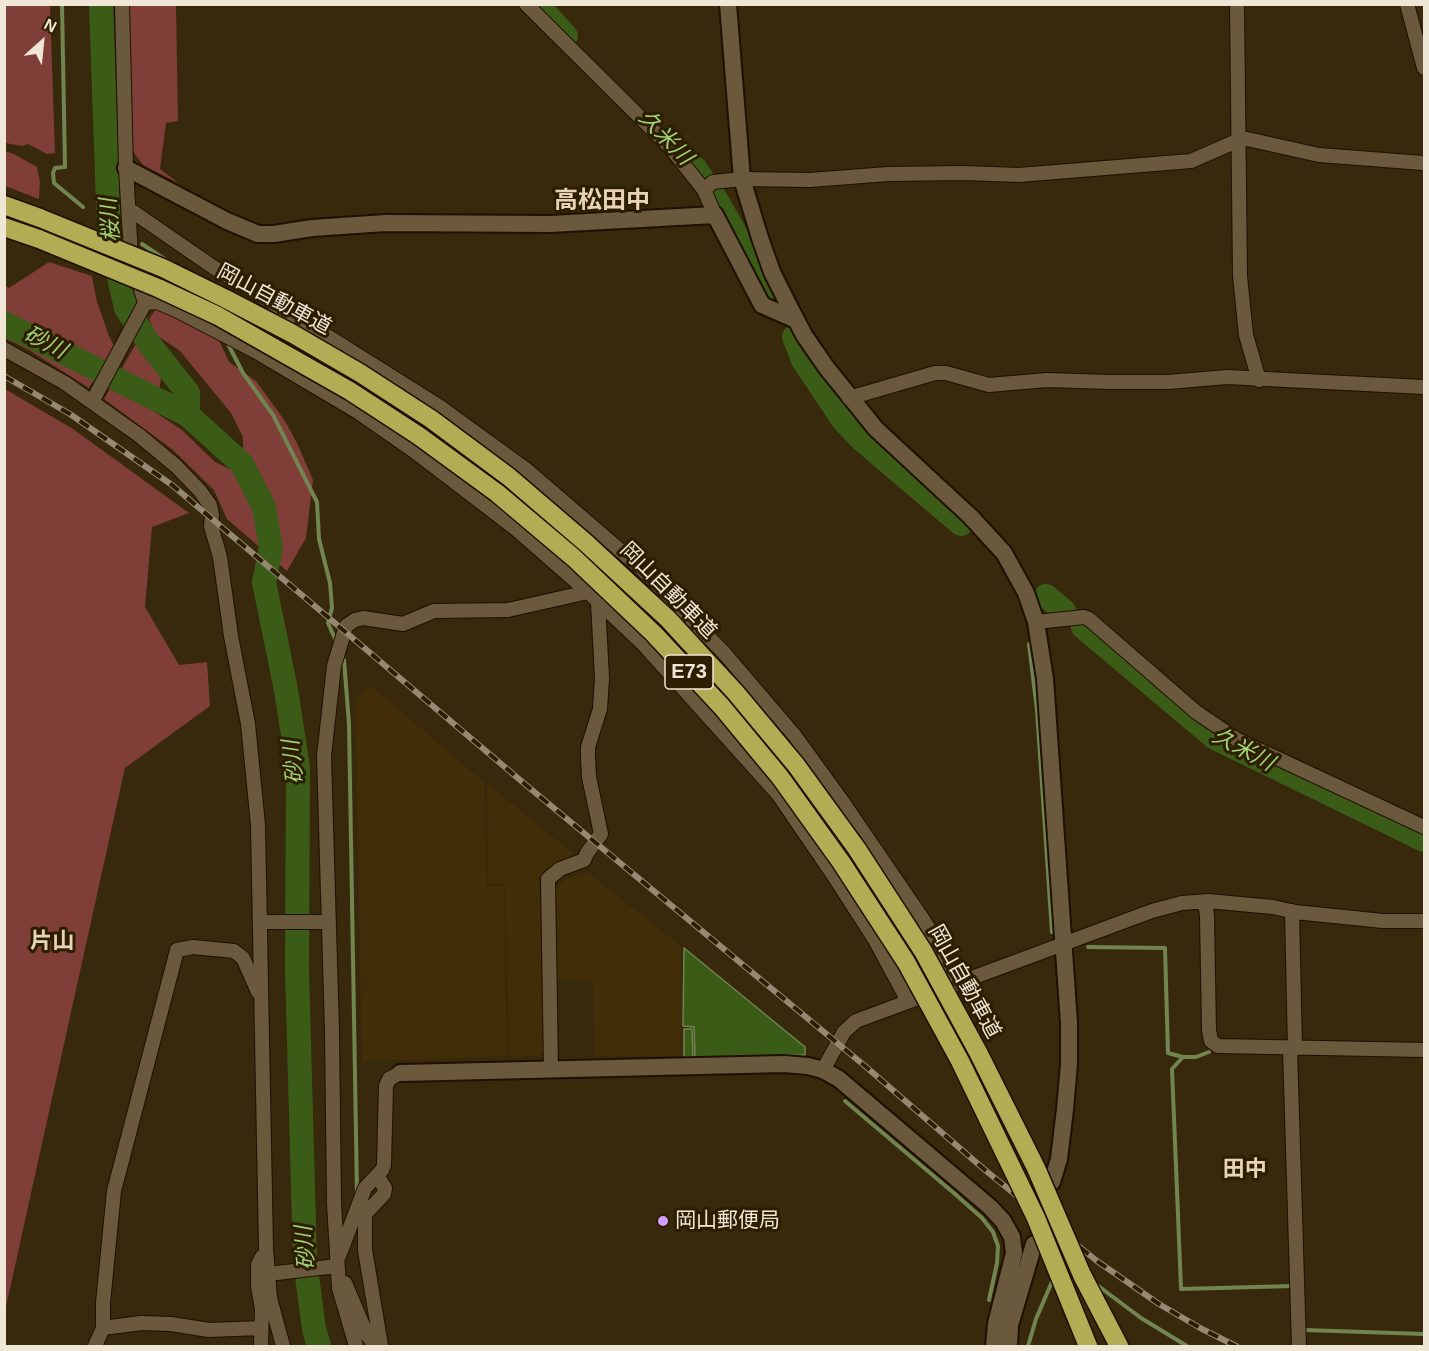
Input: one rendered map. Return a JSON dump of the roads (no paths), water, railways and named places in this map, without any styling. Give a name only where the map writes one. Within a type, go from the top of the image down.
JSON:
[{"type":"highway","name":"岡山自動車道","points":[[4,205],[163,268],[293,334],[369,379],[432,419],[509,477],[586,543],[668,619],[736,693],[796,765],[857,849],[923,951],[978,1052],[1036,1168],[1110,1347]]},
{"type":"highway","name":"岡山自動車道","points":[[4,227],[158,288],[218,316],[350,391],[419,436],[497,494],[574,558],[654,634],[722,707],[780,777],[841,862],[906,962],[960,1061],[1036,1218],[1088,1347]]},
{"type":"highway","points":[[1082,1275],[1119,1347]]},
{"type":"street","points":[[92,402],[144,306],[130,256],[122,4]]},
{"type":"street","points":[[526,4],[708,187],[715,215],[762,305],[796,320]]},
{"type":"street","points":[[728,4],[742,179],[772,272],[796,320],[849,398],[876,429],[963,509],[1004,553],[1026,593],[1036,622],[1045,678],[1069,1023],[1069,1064],[1059,1159],[1052,1182]]},
{"type":"street","points":[[1238,4],[1239,276],[1246,335],[1259,380]]},
{"type":"street","points":[[1407,4],[1425,68]]},
{"type":"street","points":[[708,187],[742,179],[810,180],[888,174],[1019,175],[1191,161],[1246,139],[1318,155],[1424,162]]},
{"type":"street","points":[[126,168],[227,221],[258,234],[386,223],[550,224],[715,215]]},
{"type":"street","points":[[129,209],[216,268],[440,407],[528,471],[643,570],[725,654],[795,736],[924,921],[960,982]]},
{"type":"street","points":[[144,306],[157,302],[178,311],[255,351],[358,412],[414,451],[516,529],[593,597],[651,653],[778,794],[875,940],[908,1001]]},
{"type":"street","points":[[4,349],[65,383],[140,436],[176,466],[210,505],[213,538],[220,557],[231,636],[248,724],[258,825],[264,922],[262,1003],[266,1249],[271,1273],[270,1298],[283,1347]]},
{"type":"street","points":[[849,398],[935,373],[990,385],[1047,380],[1168,382],[1227,377],[1425,387]]},
{"type":"street","points":[[356,1347],[336,1270],[326,922],[324,756],[334,666],[346,626],[363,618],[403,624],[434,611],[508,610],[593,597]]},
{"type":"street","points":[[551,1069],[548,879],[560,869],[584,860],[586,853],[601,834],[589,777],[588,758],[588,747],[600,709],[602,678],[593,597]]},
{"type":"street","points":[[1036,622],[1084,617],[1089,619],[1196,712],[1236,739],[1425,827]]},
{"type":"street","points":[[823,1070],[849,1025],[1152,911],[1182,903],[1202,902],[1273,907],[1383,921],[1425,921]]},
{"type":"street","points":[[1202,902],[1207,916],[1211,1041],[1218,1046],[1425,1050]]},
{"type":"street","points":[[1292,911],[1292,1049],[1299,1347]]},
{"type":"street","points":[[264,922],[326,922]]},
{"type":"street","points":[[95,1347],[103,1328],[103,1303],[114,1191],[177,950],[193,947],[234,951],[243,958],[262,1003]]},
{"type":"street","points":[[336,1270],[365,1188],[384,1165],[386,1086],[389,1079],[400,1073],[784,1064],[808,1066],[823,1070],[839,1079],[990,1207],[1003,1221],[1012,1237],[1014,1253],[996,1324],[994,1347]]},
{"type":"street","points":[[377,1176],[385,1188],[384,1194],[365,1214],[365,1250],[381,1347]]},
{"type":"street","points":[[1009,1347],[1010,1324],[1034,1244]]},
{"type":"street","points":[[261,1347],[262,1309],[258,1286],[258,1265],[266,1249]]},
{"type":"street","points":[[271,1273],[336,1270]]},
{"type":"street","points":[[336,1270],[344,1282],[367,1335],[374,1344],[381,1347]]},
{"type":"street","points":[[103,1328],[141,1323],[171,1324],[209,1330],[261,1328]]},
{"type":"waterway","points":[[62,4],[65,167],[55,168],[54,183],[83,207]]},
{"type":"waterway","name":"桜川","points":[[101,4],[109,231],[126,308],[150,345],[188,393],[188,415]]},
{"type":"waterway","name":"久米川","points":[[537,4],[566,36]]},
{"type":"waterway","name":"久米川","points":[[695,168],[717,201],[768,290]]},
{"type":"waterway","points":[[142,244],[169,262]]},
{"type":"waterway","name":"砂川","points":[[4,323],[188,415],[242,464],[264,507],[271,548],[264,582],[286,690],[298,767],[297,969],[305,1261],[314,1329],[319,1346]]},
{"type":"waterway","name":"久米川","points":[[794,337],[803,360],[843,420],[861,439],[961,524]]},
{"type":"waterway","points":[[228,344],[243,373],[273,415],[317,502],[319,539],[330,583],[332,608],[328,623],[337,643]]},
{"type":"waterway","name":"久米川","points":[[1046,596],[1064,611]]},
{"type":"waterway","name":"久米川","points":[[1083,627],[1215,738],[1424,840]]},
{"type":"waterway","points":[[1029,644],[1037,710],[1052,932]]},
{"type":"waterway","points":[[344,660],[349,724],[357,1193]]},
{"type":"waterway","points":[[1088,947],[1165,948],[1168,1053],[1183,1057],[1196,1057],[1209,1052]]},
{"type":"waterway","points":[[1183,1057],[1172,1069],[1181,1289],[1293,1286]]},
{"type":"waterway","points":[[845,1101],[955,1194],[982,1218],[993,1232],[998,1246],[997,1263],[989,1300]]},
{"type":"waterway","points":[[1028,1346],[1036,1319],[1054,1277]]},
{"type":"waterway","points":[[1093,1282],[1141,1318],[1187,1346]]},
{"type":"waterway","points":[[1304,1330],[1424,1334]]},
{"type":"railway","points":[[4,376],[70,414],[172,485],[526,785],[865,1066],[985,1170],[1097,1261],[1159,1304],[1236,1346]]},
{"type":"place","name":"岡山郵便局","points":[[663,1221]]},
{"type":"district","name":"高松田中","points":[[602,201]]},
{"type":"district","name":"片山","points":[[52,942]]},
{"type":"district","name":"田中","points":[[1245,1170]]}]
